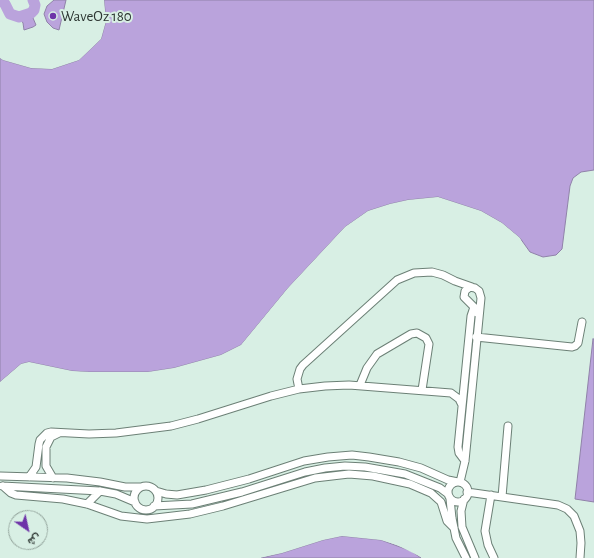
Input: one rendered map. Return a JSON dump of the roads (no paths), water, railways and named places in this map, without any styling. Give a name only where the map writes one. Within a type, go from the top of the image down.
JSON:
[{"type":"street","points":[[299,389],[298,374],[303,365],[397,280],[414,273],[426,272],[443,275],[479,291],[481,296],[478,314],[465,461],[459,482]]},
{"type":"street","points":[[455,281],[467,301],[474,307],[478,314]]},
{"type":"street","points":[[464,296],[466,289],[472,287]]},
{"type":"street","points":[[465,461],[459,452],[458,447],[470,316],[474,307]]},
{"type":"street","points":[[476,337],[572,347],[578,343],[582,322]]},
{"type":"street","points":[[360,385],[367,368],[377,354],[411,334],[417,333],[423,336],[428,344],[422,390]]},
{"type":"street","points":[[451,393],[464,383]]},
{"type":"street","points":[[29,477],[36,468],[38,444],[47,433],[116,433],[171,426],[299,389],[332,385],[360,385],[422,390],[451,393],[459,399],[462,405]]},
{"type":"street","points":[[502,497],[508,426]]},
{"type":"street","points":[[53,478],[46,466],[46,447],[52,437],[61,433]]},
{"type":"street","points":[[0,476],[100,482],[125,487],[149,486],[156,491],[177,495],[199,492],[233,483],[304,461],[352,455],[370,456],[421,468],[448,480],[459,482],[466,487],[467,492],[461,511],[462,527],[475,558]]},
{"type":"street","points":[[1,486],[116,494],[134,502],[138,507],[149,509],[154,506],[192,504],[258,487],[315,469],[340,466],[385,469],[416,477],[440,488],[457,502],[464,500]]},
{"type":"street","points":[[1,486],[16,495],[63,499],[87,504],[121,516],[147,519],[201,512],[315,478],[349,474],[373,476],[403,482],[431,493],[441,502],[447,521],[454,528]]},
{"type":"street","points":[[459,482],[450,486],[449,496],[456,538],[466,558]]},
{"type":"street","points":[[134,502],[134,493],[141,487]]},
{"type":"street","points":[[250,498],[258,487]]},
{"type":"street","points":[[154,506],[158,498],[156,491]]},
{"type":"street","points":[[87,504],[100,492]]},
{"type":"street","points":[[467,492],[558,505],[567,509],[574,516],[580,531],[580,558]]},
{"type":"street","points":[[491,495],[485,531],[487,541],[494,558]]},
{"type":"waterway","points":[[0,0],[5,4],[10,14],[19,17],[31,13],[34,10],[35,5],[33,0]]},
{"type":"place","name":"WaveOz 180","points":[[53,16]]}]
